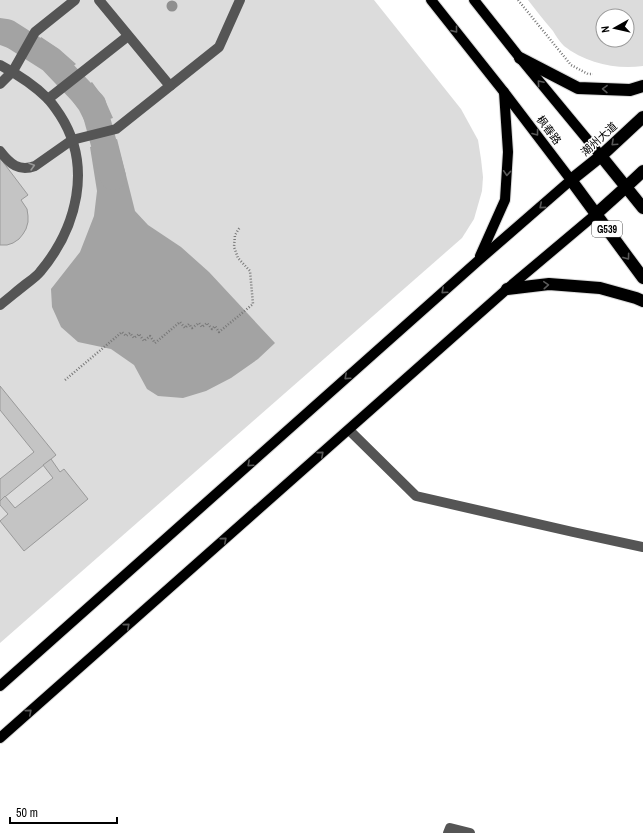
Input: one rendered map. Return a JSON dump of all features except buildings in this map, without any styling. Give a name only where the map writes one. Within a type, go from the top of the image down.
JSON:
[{"type":"highway","points":[[520,58],[578,88],[630,90],[643,86]]},
{"type":"highway","name":"潮州大道","points":[[571,180],[601,156],[643,117]]},
{"type":"highway","name":"枫春路","points":[[601,156],[643,208]]},
{"type":"highway","name":"G539","points":[[596,214],[643,171]]},
{"type":"highway","name":"枫春路","points":[[571,180],[643,278]]},
{"type":"highway","points":[[507,289],[550,284],[600,288],[643,301]]},
{"type":"main road","name":"枫春路","points":[[431,0],[571,180]]},
{"type":"main road","name":"枫春路","points":[[474,0],[601,156]]},
{"type":"main road","points":[[479,260],[505,200],[508,152],[504,92]]},
{"type":"main road","points":[[0,686],[571,180]]},
{"type":"main road","points":[[0,738],[507,289],[596,214]]},
{"type":"street","points":[[0,84],[13,71],[35,32],[75,0]]},
{"type":"street","points":[[99,0],[170,86]]},
{"type":"street","points":[[0,151],[7,160],[14,165],[21,168],[31,168],[72,140],[116,129],[219,47],[240,0]]},
{"type":"street","points":[[48,99],[128,36]]},
{"type":"street","points":[[0,65],[13,71],[48,99],[63,120],[69,132],[77,157],[78,168],[78,191],[75,206],[65,234],[49,261],[39,274],[1,301]]},
{"type":"street","points":[[348,430],[416,496],[643,547]]},
{"type":"street","points":[[448,833],[450,828],[470,833]]},
{"type":"path","points":[[518,0],[571,65],[588,74],[595,74]]},
{"type":"path","points":[[65,380],[122,332],[126,336],[130,333],[134,338],[139,334],[144,341],[150,336],[155,343],[180,322],[185,328],[189,324],[192,328],[199,322],[202,327],[207,323],[212,328],[215,326],[219,332],[253,304],[250,271],[238,258],[234,248],[235,235],[240,227]]},
{"type":"shaded area","points":[[0,0],[374,0],[461,109],[478,140],[483,177],[482,191],[474,219],[462,238],[0,643]]},
{"type":"shaded area","points":[[528,0],[643,0],[643,66],[612,66],[582,57],[564,46]]},
{"type":"shaded area","points":[[0,20],[20,29],[11,49],[0,45]]},
{"type":"shaded area","points":[[41,37],[59,49],[76,64],[54,81],[43,69],[29,60]]},
{"type":"shaded area","points":[[92,82],[105,100],[113,118],[87,126],[79,110],[70,98]]},
{"type":"shaded area","points":[[117,139],[135,211],[148,225],[181,247],[209,272],[275,343],[258,359],[231,378],[206,391],[183,398],[158,396],[147,389],[134,365],[111,349],[78,342],[61,327],[52,307],[51,289],[80,252],[94,216],[97,191],[90,147]]},
{"type":"waterway","points":[[0,31],[7,32],[51,60],[93,104],[113,177]]}]
